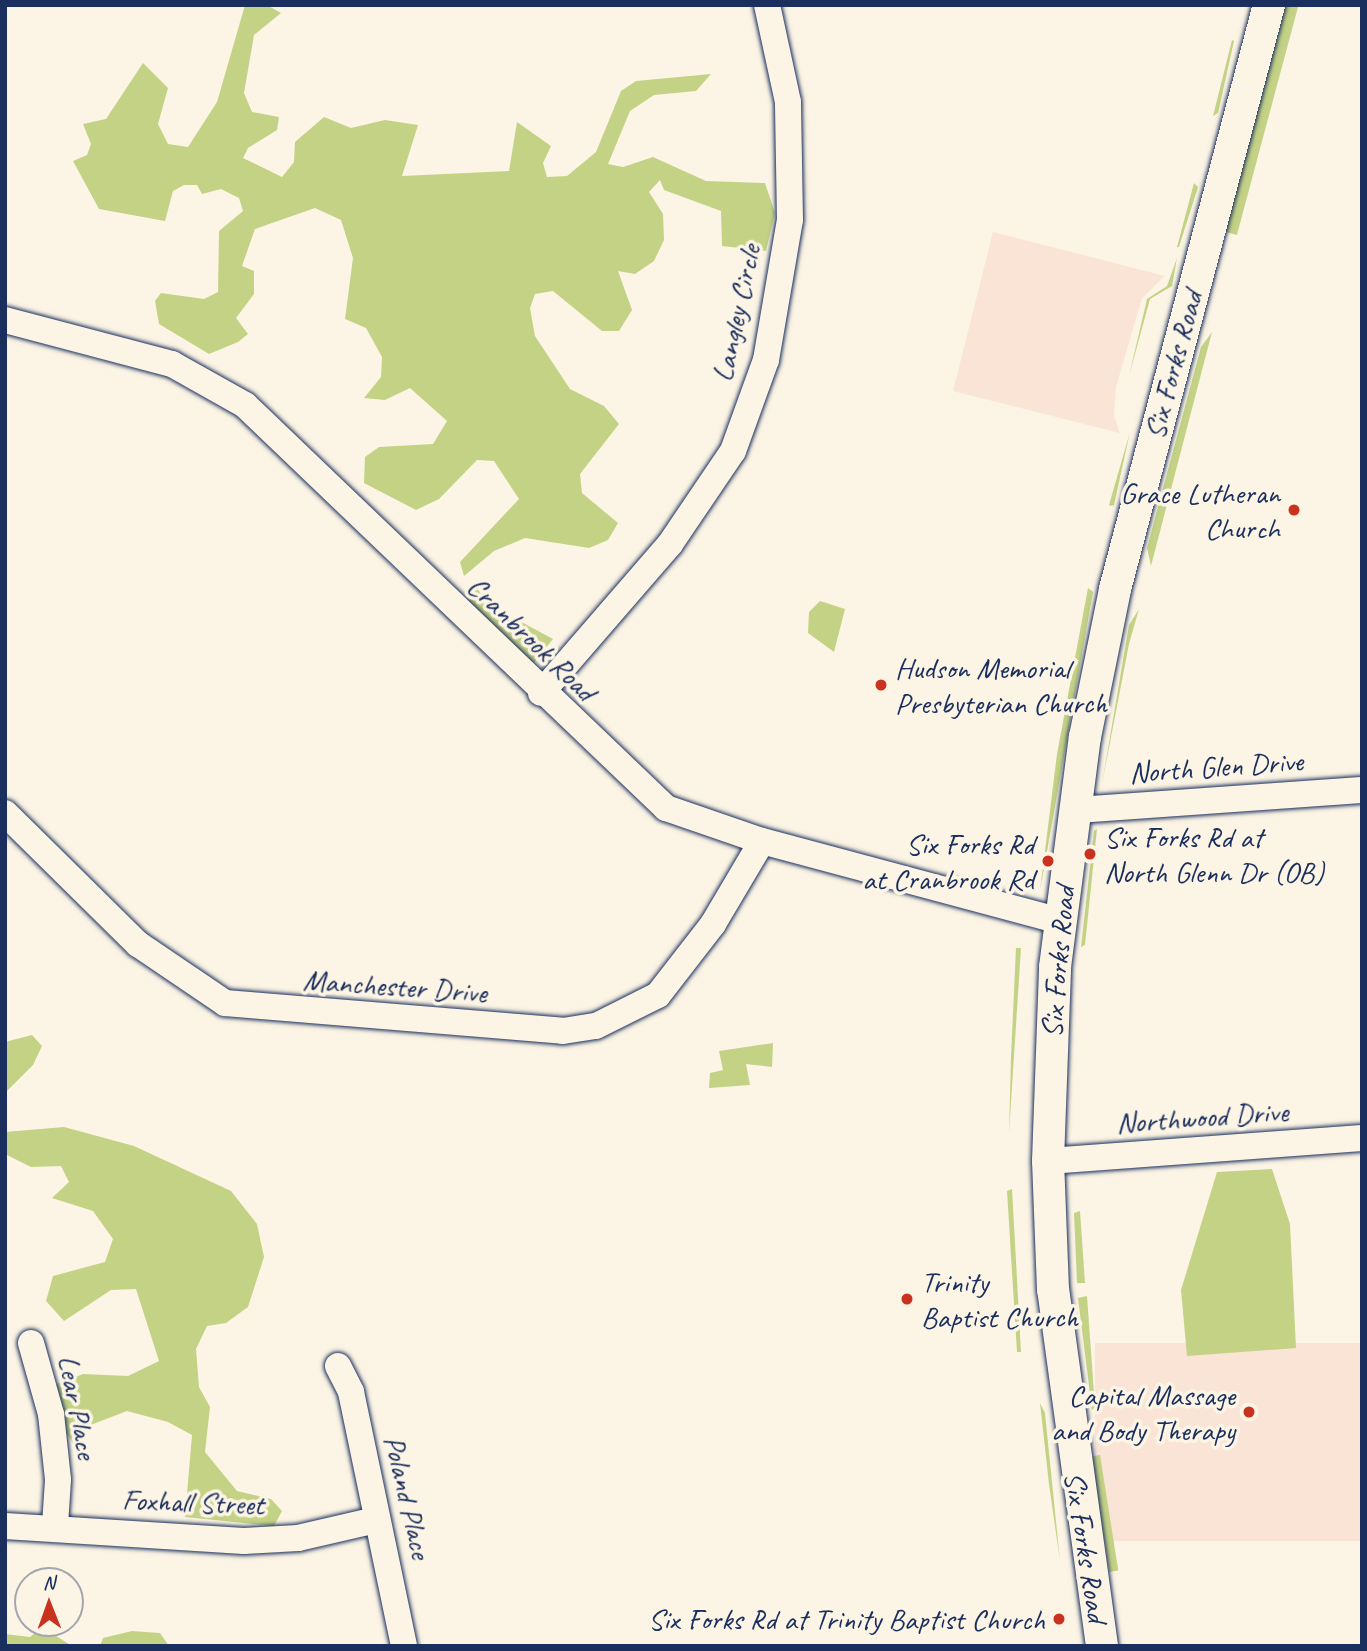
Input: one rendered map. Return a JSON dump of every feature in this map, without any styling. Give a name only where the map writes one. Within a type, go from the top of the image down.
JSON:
[{"type":"main road","name":"Six Forks Road","points":[[1102,1646],[1060,1376],[1048,1161],[1060,921],[1076,810],[1115,589],[1269,5]]},
{"type":"street","name":"Langley Circle","points":[[541,693],[670,544],[733,451],[766,360],[790,220],[788,102],[767,5]]},
{"type":"street","name":"Cranbrook Road","points":[[5,320],[172,364],[245,405],[541,693],[666,808],[762,841],[1060,921]]},
{"type":"street","name":"North Glen Drive","points":[[1076,810],[1362,790]]},
{"type":"street","name":"Manchester Drive","points":[[5,813],[138,944],[189,984],[225,1003],[563,1031],[596,1026],[658,995],[713,924],[762,841]]},
{"type":"street","name":"Northwood Drive","points":[[1048,1161],[1362,1138]]},
{"type":"street","name":"Lear Place","points":[[31,1343],[51,1414],[55,1525]]},
{"type":"street","name":"Poland Place","points":[[338,1366],[351,1392],[404,1646]]},
{"type":"street","name":"Foxhall Street","points":[[5,1526],[55,1525],[244,1541],[298,1538],[376,1521]]},
{"type":"shaded area","points":[[993,232],[1165,276],[1142,298],[1116,387],[1114,416],[1120,433],[953,391]]},
{"type":"shaded area","points":[[1095,1343],[1362,1343],[1362,1541],[1095,1541]]},
{"type":"green space","points":[[245,5],[267,5],[281,13],[254,35],[244,93],[252,112],[279,117],[277,130],[248,148],[243,158],[282,177],[294,162],[295,142],[324,117],[351,128],[385,120],[418,125],[402,176],[509,171],[517,122],[551,146],[543,163],[547,177],[567,176],[596,152],[621,91],[636,81],[711,74],[696,91],[654,95],[630,111],[608,164],[623,167],[653,157],[706,181],[765,183],[775,213],[766,251],[722,246],[721,211],[664,190],[660,180],[649,192],[663,214],[664,240],[654,261],[635,274],[618,271],[632,310],[619,331],[602,331],[553,291],[535,294],[530,308],[535,336],[570,389],[604,406],[619,424],[580,474],[582,493],[618,523],[608,540],[589,548],[525,538],[494,551],[464,576],[460,562],[519,499],[494,461],[477,460],[439,499],[416,510],[364,483],[365,457],[379,447],[433,444],[447,421],[410,388],[385,400],[364,398],[381,377],[382,357],[366,328],[345,319],[353,258],[341,220],[315,208],[255,229],[242,266],[254,271],[254,294],[236,318],[248,334],[238,342],[209,354],[159,324],[155,301],[161,293],[204,299],[218,292],[219,231],[243,211],[239,198],[221,189],[202,194],[197,185],[184,185],[173,191],[165,221],[99,209],[73,161],[87,155],[91,144],[83,124],[106,119],[143,63],[168,88],[158,124],[168,144],[188,147],[217,102]]},
{"type":"green space","points":[[1285,5],[1298,7],[1237,235],[1224,232]]},
{"type":"green space","points":[[1232,40],[1234,41],[1218,113],[1213,116]]},
{"type":"green space","points":[[1194,183],[1198,187],[1177,247]]},
{"type":"green space","points":[[1177,258],[1172,286],[1150,299],[1129,376],[1147,299],[1167,286]]},
{"type":"green space","points":[[1212,332],[1151,566],[1147,548],[1201,347]]},
{"type":"green space","points":[[1130,432],[1114,505],[1111,506],[1109,505]]},
{"type":"green space","points":[[477,588],[488,604],[553,639],[533,664],[465,602]]},
{"type":"green space","points":[[1088,588],[1093,592],[1040,891],[1057,754]]},
{"type":"green space","points":[[820,601],[845,609],[834,652],[808,633],[809,612]]},
{"type":"green space","points":[[1139,609],[1129,644],[1102,784],[1129,625]]},
{"type":"green space","points":[[1097,829],[1085,945],[1081,947],[1094,831]]},
{"type":"green space","points":[[1016,948],[1021,948],[1009,1133],[1011,1057]]},
{"type":"green space","points":[[32,1035],[42,1046],[33,1065],[5,1093],[5,1042]]},
{"type":"green space","points":[[773,1043],[772,1067],[746,1064],[750,1085],[709,1088],[710,1073],[723,1070],[719,1051]]},
{"type":"green space","points":[[64,1127],[134,1146],[231,1191],[257,1224],[264,1257],[248,1307],[226,1323],[207,1326],[196,1349],[199,1387],[210,1407],[205,1452],[237,1491],[271,1499],[282,1511],[274,1526],[185,1517],[192,1435],[168,1422],[127,1411],[93,1424],[75,1446],[64,1430],[54,1385],[83,1374],[128,1376],[159,1361],[136,1289],[111,1290],[64,1321],[46,1301],[53,1276],[105,1262],[113,1239],[93,1211],[52,1198],[69,1182],[61,1166],[31,1167],[5,1154],[5,1132]]},
{"type":"green space","points":[[1272,1169],[1290,1224],[1296,1348],[1187,1356],[1181,1290],[1217,1172]]},
{"type":"green space","points":[[1012,1189],[1021,1352],[1017,1352],[1007,1191]]},
{"type":"green space","points":[[1080,1211],[1085,1283],[1077,1283],[1074,1213]]},
{"type":"green space","points":[[1087,1296],[1095,1407],[1092,1410],[1078,1298]]},
{"type":"green space","points":[[1040,1403],[1045,1413],[1060,1561],[1049,1484]]},
{"type":"green space","points":[[1100,1455],[1118,1571],[1109,1572],[1091,1456]]},
{"type":"green space","points":[[132,1631],[160,1633],[169,1646],[100,1646],[103,1638]]},
{"type":"green space","points":[[5,1634],[14,1637],[58,1637],[72,1646],[5,1646]]},
{"type":"place","name":"Grace Lutheran Church","points":[[1294,510]]},
{"type":"place","name":"Hudson Memorial Presbyterian Church","points":[[881,685]]},
{"type":"place","name":"Six Forks Rd at North Glenn Dr (OB)","points":[[1090,854]]},
{"type":"place","name":"Six Forks Rd at Cranbrook Rd","points":[[1048,861]]},
{"type":"place","name":"Trinity Baptist Church","points":[[907,1299]]},
{"type":"place","name":"Capital Massage and Body Therapy","points":[[1249,1412]]},
{"type":"place","name":"Six Forks Rd at Trinity Baptist Church","points":[[1059,1619]]}]
